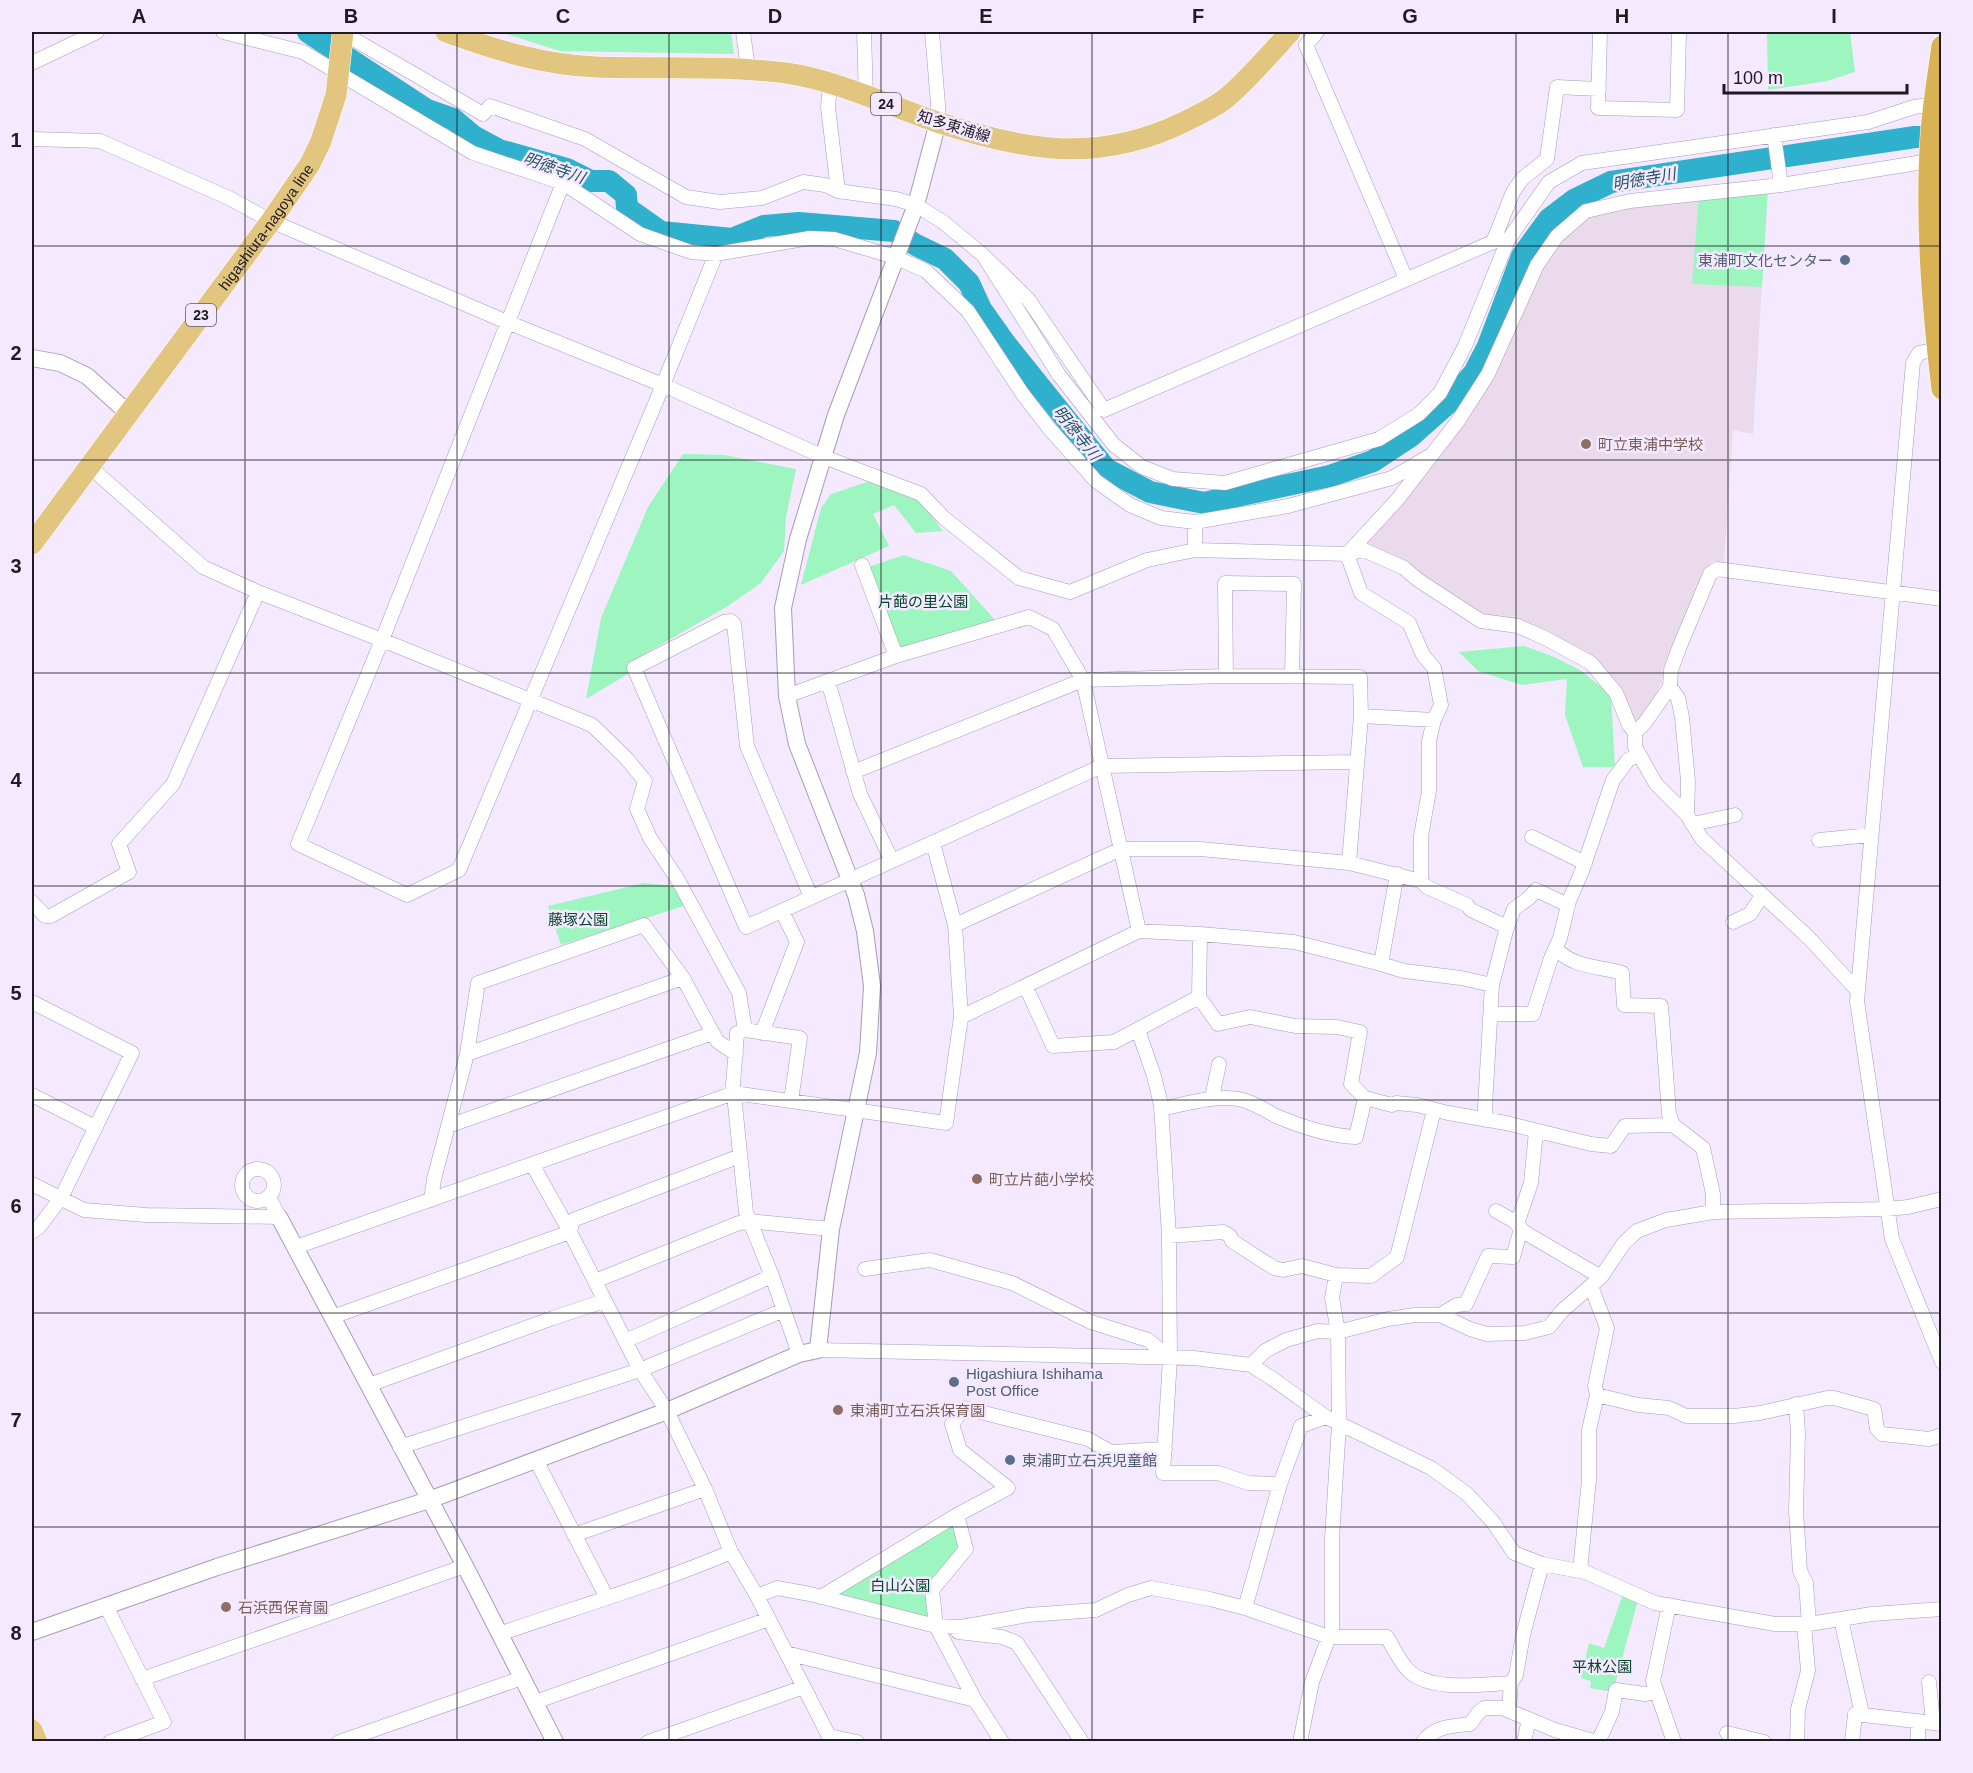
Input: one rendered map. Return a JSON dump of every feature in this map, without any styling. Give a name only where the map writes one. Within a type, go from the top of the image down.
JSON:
[{"type":"highway","points":[[1941,46],[1933,109],[1934,158],[1929,214],[1941,389]]},
{"type":"main road","name":"higashiura-nagoya line","points":[[32,544],[304,174],[321,141],[336,95],[343,32]]},
{"type":"main road","name":"知多東浦線","points":[[446,32],[513,55],[552,63],[594,67],[748,68],[794,74],[1006,142],[1034,147],[1105,148],[1147,138],[1205,111],[1229,96],[1290,32]]},
{"type":"main road","points":[[32,1730],[37,1742]]},
{"type":"street","points":[[32,63],[97,32]]},
{"type":"street","points":[[223,32],[303,52],[340,71],[473,153],[563,183],[640,234],[691,252],[716,254],[810,238],[834,239],[895,257],[926,271],[968,311],[1022,393],[1048,427],[1096,481],[1130,505],[1161,518],[1195,522],[1288,506],[1392,478],[1433,454]]},
{"type":"street","points":[[343,32],[483,114],[490,105],[585,139],[686,197],[720,202],[762,198],[803,182],[896,199],[916,205],[943,222],[983,255],[1028,299],[1104,410],[1492,242],[1513,192],[1522,179],[1547,159],[1557,87],[1599,89]]},
{"type":"street","points":[[743,32],[748,68]]},
{"type":"street","points":[[864,32],[866,97]]},
{"type":"street","points":[[818,1350],[831,1229],[868,1053],[872,986],[865,931],[850,879],[797,744],[787,696],[783,609],[798,539],[837,415],[916,205],[938,122],[932,32]]},
{"type":"street","points":[[1317,32],[1306,45],[1406,279]]},
{"type":"street","points":[[1600,32],[1598,108],[1677,110],[1679,32]]},
{"type":"street","points":[[830,84],[828,107],[838,190]]},
{"type":"street","points":[[983,255],[1059,375],[1114,445],[1142,467],[1173,479],[1225,483],[1379,439],[1419,414],[1440,393],[1465,346],[1508,240],[1550,182],[1582,163],[1868,122],[1914,107],[1933,109]]},
{"type":"street","points":[[1774,135],[1781,185]]},
{"type":"street","points":[[32,140],[100,141],[229,198],[271,221],[507,322],[663,385],[824,457],[921,494],[944,518],[1019,578],[1041,585],[1070,592],[1147,560],[1195,550],[1347,554],[1364,550],[1404,568],[1418,580],[1481,621],[1518,626],[1591,663],[1616,693],[1629,725],[1635,732],[1635,747],[1656,784],[1690,820],[1710,849],[1743,876],[1809,938],[1857,990]]},
{"type":"street","points":[[1347,554],[1397,500],[1433,454],[1488,374],[1537,265],[1557,236],[1586,211],[1630,201],[1781,185],[1934,158]]},
{"type":"street","points":[[563,183],[382,640],[298,844],[407,895],[459,870],[716,254]]},
{"type":"street","points":[[1937,349],[1919,353],[1913,363],[1857,990],[1892,1239],[1941,1362]]},
{"type":"street","points":[[32,358],[60,363],[87,376],[128,413]]},
{"type":"street","points":[[89,466],[203,567],[258,592],[592,725],[627,759],[645,781],[637,809],[650,838],[678,880],[739,993],[746,1030]]},
{"type":"street","points":[[1195,522],[1195,550]]},
{"type":"street","points":[[1347,554],[1361,593],[1409,624],[1423,655],[1434,668],[1441,705],[1434,720],[1429,741],[1429,791],[1422,829],[1421,881]]},
{"type":"street","points":[[862,565],[896,656]]},
{"type":"street","points":[[1635,732],[1670,687],[1671,670],[1679,648],[1710,574],[1717,569],[1941,600]]},
{"type":"street","points":[[1226,676],[1225,583],[1294,584],[1292,676]]},
{"type":"street","points":[[32,902],[45,916],[51,916],[129,872],[118,844],[173,784],[258,592]]},
{"type":"street","points":[[787,696],[896,656],[1029,617],[1053,629],[1083,680],[1139,932]]},
{"type":"street","points":[[811,897],[747,746],[734,624],[731,621],[724,622],[634,668],[746,927],[1102,766],[1357,762]]},
{"type":"street","points":[[853,772],[1083,680],[1226,676],[1360,677],[1361,716],[1349,863]]},
{"type":"street","points":[[828,681],[860,794],[892,861]]},
{"type":"street","points":[[1670,687],[1678,698],[1682,717],[1690,820]]},
{"type":"street","points":[[1361,716],[1434,720]]},
{"type":"street","points":[[1491,1014],[1533,1014],[1560,938],[1568,905],[1613,780],[1628,760],[1639,754]]},
{"type":"street","points":[[1690,820],[1735,815]]},
{"type":"street","points":[[1819,840],[1871,835]]},
{"type":"street","points":[[1532,837],[1585,863]]},
{"type":"street","points":[[296,1247],[734,1093],[946,1124],[961,1017],[955,925],[933,843]]},
{"type":"street","points":[[955,925],[1121,849],[1200,849],[1349,863],[1397,874],[1421,881],[1427,887],[1507,927]]},
{"type":"street","points":[[1381,964],[1397,874]]},
{"type":"street","points":[[1486,1120],[1492,986],[1507,927],[1514,909],[1536,890],[1568,905]]},
{"type":"street","points":[[1733,922],[1750,914],[1762,896]]},
{"type":"street","points":[[762,1033],[797,942],[782,911]]},
{"type":"street","points":[[432,1200],[434,1179],[467,1054],[478,983],[644,925],[683,978],[717,1041],[736,1054]]},
{"type":"street","points":[[961,1017],[1139,932],[1200,934],[1294,942],[1404,971],[1461,978],[1492,986]]},
{"type":"street","points":[[1200,934],[1199,997],[1218,1024],[1250,1017],[1295,1026],[1336,1027],[1360,1032],[1351,1084],[1365,1098],[1392,1105],[1396,1103],[1417,1105],[1611,1146],[1625,1126],[1673,1125],[1703,1148],[1713,1194],[1713,1212]]},
{"type":"street","points":[[1556,949],[1569,960],[1622,973],[1624,1005],[1661,1006],[1668,1104],[1673,1125]]},
{"type":"street","points":[[467,1054],[683,978]]},
{"type":"street","points":[[1026,987],[1053,1046],[1114,1042],[1199,997]]},
{"type":"street","points":[[32,1002],[132,1053],[61,1198],[39,1227],[32,1232]]},
{"type":"street","points":[[791,1101],[800,1038],[746,1030],[737,1033],[734,1093],[746,1212],[772,1276],[799,1354]]},
{"type":"street","points":[[1138,1030],[1154,1076],[1161,1109],[1169,1236],[1170,1358],[1163,1473],[1218,1473],[1248,1483],[1280,1484]]},
{"type":"street","points":[[448,1126],[712,1033]]},
{"type":"street","points":[[1212,1098],[1219,1064]]},
{"type":"street","points":[[32,1095],[95,1127]]},
{"type":"street","points":[[1161,1109],[1212,1098],[1240,1099],[1288,1121],[1318,1131],[1336,1136],[1356,1137],[1365,1098]]},
{"type":"street","points":[[1169,1236],[1223,1232],[1274,1268],[1283,1270],[1302,1266],[1336,1275],[1371,1276],[1396,1259],[1434,1110]]},
{"type":"street","points":[[1440,1315],[1457,1305],[1466,1304],[1488,1256],[1513,1257],[1531,1183],[1536,1131]]},
{"type":"street","points":[[570,1232],[573,1220],[740,1156]]},
{"type":"street","points":[[532,1164],[570,1232],[640,1370],[667,1411],[705,1490],[731,1552],[757,1596],[830,1739],[857,1742]]},
{"type":"street","points":[[32,1184],[84,1210],[146,1215],[279,1217]]},
{"type":"street","points":[[269,1197],[465,1566],[555,1742]]},
{"type":"street","points":[[1251,1365],[1265,1352],[1286,1340],[1318,1331],[1338,1332],[1414,1315],[1440,1315],[1487,1334],[1525,1333],[1549,1327],[1563,1311],[1596,1282],[1624,1243],[1637,1231],[1666,1220],[1713,1212],[1887,1209],[1941,1199]]},
{"type":"street","points":[[1496,1211],[1596,1282],[1607,1328],[1589,1430],[1589,1480],[1580,1571]]},
{"type":"street","points":[[595,1281],[739,1223],[831,1229]]},
{"type":"street","points":[[332,1317],[570,1232]]},
{"type":"street","points":[[865,1269],[930,1260],[1012,1283],[1091,1322],[1148,1340],[1170,1358]]},
{"type":"street","points":[[1300,1742],[1312,1682],[1332,1629],[1332,1539],[1339,1424],[1338,1332],[1332,1298],[1336,1275]]},
{"type":"street","points":[[625,1341],[772,1276]]},
{"type":"street","points":[[369,1385],[604,1301]]},
{"type":"street","points":[[400,1447],[640,1370],[784,1311]]},
{"type":"street","points":[[32,1632],[217,1567],[429,1500],[667,1411],[799,1354],[818,1350],[1194,1358],[1251,1365],[1326,1417],[1431,1468],[1467,1494],[1493,1521],[1514,1553],[1542,1564],[1580,1571],[1602,1578],[1647,1600],[1775,1624],[1807,1624],[1872,1614],[1941,1609]]},
{"type":"street","points":[[1597,1395],[1638,1405],[1669,1408],[1686,1416],[1734,1416],[1760,1413],[1834,1398],[1875,1409],[1877,1429],[1882,1434],[1929,1439],[1941,1435]]},
{"type":"street","points":[[1797,1404],[1796,1511],[1800,1571],[1806,1583],[1808,1671],[1798,1709],[1800,1741]]},
{"type":"street","points":[[821,1597],[957,1515],[1008,1488],[960,1450],[952,1424],[964,1408],[1088,1438],[1111,1452],[1165,1449]]},
{"type":"street","points":[[1245,1608],[1280,1484],[1301,1426],[1326,1417]]},
{"type":"street","points":[[536,1460],[607,1598]]},
{"type":"street","points":[[574,1535],[705,1490]]},
{"type":"street","points":[[957,1515],[966,1549],[932,1590],[936,1626],[975,1700],[1002,1742]]},
{"type":"street","points":[[499,1634],[607,1598],[731,1552]]},
{"type":"street","points":[[1509,1711],[1511,1683],[1516,1675],[1523,1635],[1542,1564]]},
{"type":"street","points":[[142,1678],[465,1566]]},
{"type":"street","points":[[757,1596],[777,1588],[959,1632],[1002,1636],[1017,1643],[1082,1742]]},
{"type":"street","points":[[936,1626],[961,1627],[1028,1615],[1096,1610],[1128,1594],[1151,1588],[1245,1608],[1329,1637],[1387,1637],[1401,1662],[1412,1674],[1436,1683],[1453,1685],[1511,1683]]},
{"type":"street","points":[[1669,1605],[1653,1681],[1674,1742]]},
{"type":"street","points":[[106,1606],[164,1722],[110,1742]]},
{"type":"street","points":[[535,1702],[768,1619]]},
{"type":"street","points":[[1841,1619],[1862,1714]]},
{"type":"street","points":[[944,1641],[956,1636],[982,1634]]},
{"type":"street","points":[[786,1653],[975,1700]]},
{"type":"street","points":[[339,1742],[522,1678]]},
{"type":"street","points":[[1852,1742],[1855,1714],[1937,1723],[1929,1682]]},
{"type":"street","points":[[648,1742],[804,1687]]},
{"type":"street","points":[[1423,1742],[1428,1734],[1440,1728],[1470,1724],[1484,1708],[1502,1708],[1556,1730],[1598,1742],[1612,1712],[1616,1689],[1645,1694],[1656,1692]]},
{"type":"street","points":[[1524,1742],[1529,1719]]},
{"type":"street","points":[[1918,1722],[1918,1742]]},
{"type":"street","points":[[1727,1733],[1764,1742]]},
{"type":"shaded area","name":"町立東浦中学校","points":[[1768,186],[1753,434],[1733,430],[1724,562],[1712,561],[1662,671],[1665,673],[1652,704],[1642,720],[1631,720],[1603,675],[1545,638],[1481,621],[1364,550],[1362,538],[1458,421],[1537,265],[1586,211]]},
{"type":"green space","points":[[500,32],[731,32],[734,54],[560,51]]},
{"type":"green space","points":[[1767,32],[1850,32],[1855,72],[1827,81],[1768,90]]},
{"type":"green space","points":[[1768,186],[1762,287],[1692,284],[1699,195]]},
{"type":"green space","points":[[683,454],[724,455],[796,469],[786,517],[784,551],[761,583],[728,606],[627,664],[628,674],[586,699],[601,618],[648,507]]},
{"type":"green space","points":[[876,479],[920,501],[943,531],[916,533],[894,505],[873,514],[889,546],[801,585],[821,508],[831,494]]},
{"type":"green space","name":"片葩の里公園","points":[[904,555],[951,571],[996,621],[901,648],[868,567]]},
{"type":"green space","points":[[1524,646],[1552,656],[1580,670],[1611,695],[1615,767],[1583,767],[1565,715],[1567,679],[1522,685],[1478,671],[1459,652]]},
{"type":"green space","name":"藤塚公園","points":[[644,883],[675,886],[687,905],[561,945],[548,906]]},
{"type":"green space","name":"白山公園","points":[[953,1526],[960,1547],[924,1587],[929,1619],[838,1594]]},
{"type":"green space","name":"平林公園","points":[[1623,1594],[1638,1600],[1613,1692],[1590,1688],[1591,1681],[1581,1678],[1589,1643],[1604,1648]]},
{"type":"waterway","name":"明徳寺川","points":[[308,32],[427,110],[453,119],[473,136],[499,150],[567,169],[591,181],[609,181],[626,195],[627,208],[661,232],[732,239],[764,226],[799,223],[894,231],[945,259],[969,283],[981,309],[1005,343],[1106,469],[1150,492],[1204,503],[1330,476],[1373,461],[1411,436],[1447,404],[1474,373],[1488,346],[1522,256],[1549,219],[1574,200],[1611,182],[1915,137],[1942,137]]},
{"type":"place","name":"東浦町文化センター","points":[[1845,260]]},
{"type":"place","name":"町立東浦中学校","points":[[1586,444]]},
{"type":"place","name":"町立片葩小学校","points":[[977,1179]]},
{"type":"place","name":"Higashiura Ishihama Post Office","points":[[954,1382]]},
{"type":"place","name":"東浦町立石浜保育園","points":[[838,1410]]},
{"type":"place","name":"東浦町立石浜児童館","points":[[1010,1460]]},
{"type":"place","name":"石浜西保育園","points":[[226,1607]]}]
